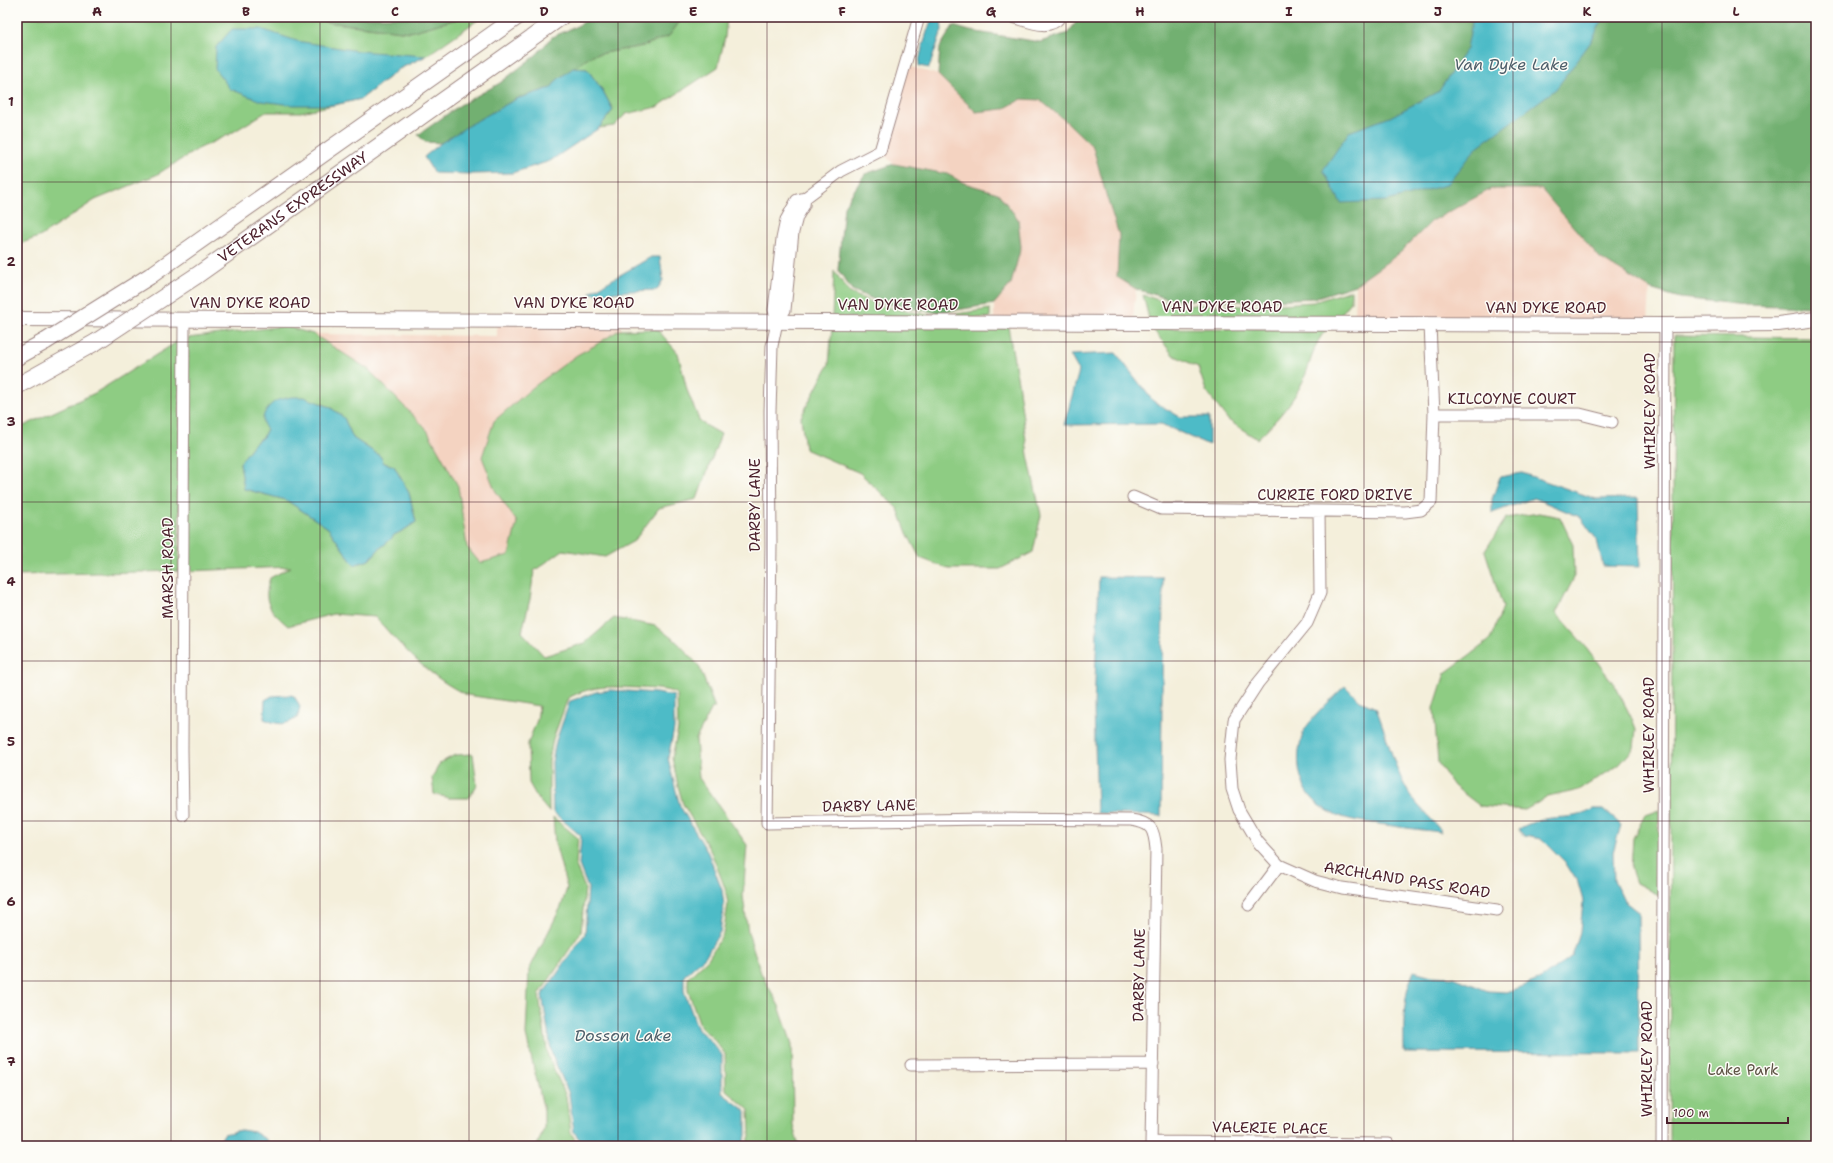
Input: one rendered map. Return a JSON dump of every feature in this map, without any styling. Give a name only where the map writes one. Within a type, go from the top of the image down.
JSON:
[{"type":"highway","name":"VETERANS EXPRESSWAY","points":[[17,356],[46,341],[150,276],[517,17]]},
{"type":"highway","name":"VETERANS EXPRESSWAY","points":[[17,386],[96,342],[196,276],[561,17]]},
{"type":"main road","name":"VAN DYKE ROAD","points":[[17,319],[680,320],[777,322],[1430,324],[1778,324],[1816,319]]},
{"type":"main road","name":"VAN DYKE ROAD","points":[[1778,324],[1801,329],[1816,329]]},
{"type":"street","points":[[777,322],[785,310],[793,232],[798,217],[804,206],[805,198],[841,171],[880,151],[919,17]]},
{"type":"street","points":[[1013,17],[1049,26],[1056,23],[1060,17]]},
{"type":"street","name":"MARSH ROAD","points":[[183,815],[184,320]]},
{"type":"street","name":"DARBY LANE","points":[[777,322],[772,346],[770,411],[771,556],[767,823],[982,819],[1131,820],[1151,827],[1155,834],[1156,849],[1151,1144]]},
{"type":"street","name":"CURRIE FORD DRIVE","points":[[1134,497],[1161,509],[1405,512],[1421,510],[1431,502],[1434,414],[1430,324]]},
{"type":"street","name":"WHIRLEY ROAD","points":[[1662,1146],[1665,324]]},
{"type":"street","name":"KILCOYNE COURT","points":[[1434,414],[1580,414],[1612,422]]},
{"type":"street","name":"ARCHLAND PASS ROAD","points":[[1319,511],[1320,594],[1308,623],[1258,683],[1234,720],[1230,760],[1232,789],[1239,810],[1250,831],[1261,846],[1279,864],[1315,881],[1342,888],[1497,910]]},
{"type":"street","points":[[1248,905],[1279,864]]},
{"type":"street","points":[[911,1065],[1153,1064]]},
{"type":"street","name":"VALERIE PLACE","points":[[1151,1144],[1389,1144]]},
{"type":"shaded area","points":[[905,65],[938,75],[976,112],[1003,109],[1022,99],[1040,100],[1068,123],[1093,147],[1119,235],[1117,277],[1136,289],[1133,318],[994,319],[994,304],[1011,284],[998,193],[964,183],[947,174],[894,164],[880,151]]},
{"type":"shaded area","points":[[1491,189],[1541,189],[1600,258],[1650,289],[1648,323],[1354,319],[1355,285],[1401,252],[1432,221]]},
{"type":"shaded area","points":[[497,325],[618,325],[623,330],[619,330],[577,355],[532,388],[494,421],[495,490],[517,522],[509,555],[480,563],[467,547],[458,486],[368,369],[313,334],[497,336]]},
{"type":"green space","points":[[17,17],[150,17],[155,19],[156,17],[315,17],[326,22],[410,32],[464,17],[482,17],[426,56],[399,69],[361,99],[301,112],[266,112],[230,134],[198,149],[156,175],[95,200],[41,236],[17,245]]},
{"type":"green space","points":[[315,17],[464,17],[410,32],[326,22]]},
{"type":"green space","points":[[593,17],[683,17],[669,36],[643,46],[593,55],[557,80],[551,88],[516,99],[441,143],[425,142],[418,135],[460,105],[500,83],[537,54],[552,37]]},
{"type":"green space","points":[[683,17],[727,17],[725,37],[718,67],[657,107],[626,114],[614,126],[599,128],[613,110],[603,91],[587,69],[573,68],[593,55],[643,46],[669,36]]},
{"type":"green space","points":[[1080,17],[1816,17],[1816,307],[1746,305],[1680,298],[1650,289],[1600,258],[1541,189],[1491,189],[1432,221],[1401,252],[1355,285],[1314,298],[1244,301],[1172,300],[1136,289],[1117,277],[1119,235],[1093,147],[1068,123],[1040,100],[1022,99],[1003,109],[976,112],[938,75],[940,47],[953,26],[970,31],[1040,42],[1068,33]]},
{"type":"green space","points":[[894,164],[947,174],[964,183],[998,193],[1018,219],[1021,247],[1011,284],[994,304],[938,313],[882,303],[852,290],[838,270],[844,206],[865,174]]},
{"type":"green space","points":[[834,271],[850,293],[881,306],[937,317],[990,309],[990,318],[832,318]]},
{"type":"green space","points":[[1351,290],[1351,302],[1336,320],[1149,319],[1143,295],[1171,304],[1244,306],[1314,302]]},
{"type":"green space","points":[[284,326],[313,334],[368,369],[427,430],[458,486],[467,547],[480,563],[509,555],[517,522],[495,490],[482,457],[494,421],[532,388],[577,355],[619,330],[657,329],[678,353],[687,390],[700,422],[721,434],[697,499],[659,508],[634,541],[605,557],[563,550],[534,571],[530,599],[522,632],[544,656],[585,643],[614,618],[656,626],[677,642],[699,666],[715,708],[712,708],[696,739],[699,778],[747,845],[743,896],[748,932],[761,973],[779,1006],[792,1044],[793,1125],[799,1146],[746,1146],[750,1136],[749,1110],[726,1090],[725,1054],[711,1036],[701,1028],[688,990],[688,978],[708,959],[723,934],[728,904],[725,888],[711,852],[683,804],[678,786],[672,758],[678,729],[677,694],[659,689],[603,687],[587,690],[568,698],[553,739],[549,761],[549,812],[538,799],[529,783],[528,743],[537,720],[539,706],[467,695],[454,688],[441,680],[417,661],[375,617],[333,614],[288,626],[272,610],[267,600],[267,594],[270,578],[291,567],[187,571],[188,338]],"holes":[[[321,403],[330,407],[344,418],[353,438],[380,456],[384,463],[394,466],[409,493],[416,522],[394,535],[369,560],[354,565],[328,528],[286,500],[244,489],[240,463],[254,444],[263,437],[267,429]]]},
{"type":"green space","points":[[832,327],[1008,327],[1018,382],[1028,455],[1041,515],[1033,552],[1000,569],[949,569],[920,558],[907,533],[898,509],[860,473],[805,449],[801,417],[829,364]]},
{"type":"green space","points":[[1152,328],[1327,329],[1318,340],[1303,381],[1294,397],[1277,419],[1257,439],[1228,420],[1206,391],[1198,367],[1173,355]]},
{"type":"green space","name":"Lake Park","points":[[1674,336],[1816,338],[1816,1146],[1669,1146]]},
{"type":"green space","points":[[180,340],[179,571],[17,575],[17,429],[95,393]]},
{"type":"green space","points":[[1539,513],[1560,517],[1573,545],[1574,578],[1556,613],[1586,647],[1616,687],[1636,729],[1634,748],[1619,765],[1579,790],[1548,797],[1525,810],[1480,806],[1454,786],[1438,763],[1434,708],[1445,673],[1490,640],[1503,607],[1485,551],[1506,518]]},
{"type":"green space","points":[[473,754],[477,785],[469,798],[449,798],[434,794],[432,778],[440,763],[455,755]]},
{"type":"green space","points":[[1659,810],[1659,895],[1636,883],[1631,869],[1633,838],[1645,815]]},
{"type":"green space","points":[[553,817],[578,838],[576,866],[585,888],[581,932],[539,995],[548,1056],[566,1096],[571,1133],[579,1146],[537,1146],[544,1128],[544,1111],[526,1035],[529,970],[561,907],[567,888],[555,843]]},
{"type":"water","points":[[933,17],[941,17],[942,30],[929,68],[919,66],[919,62],[924,41]]},
{"type":"water","name":"Van Dyke Lake","points":[[1473,17],[1604,17],[1590,43],[1556,89],[1477,147],[1446,185],[1387,201],[1341,203],[1323,170],[1349,132],[1390,117],[1439,91],[1467,48]]},
{"type":"water","points":[[232,29],[261,29],[297,41],[358,51],[426,56],[399,69],[361,99],[334,105],[292,105],[261,101],[230,89],[215,69],[216,47]]},
{"type":"water","points":[[573,68],[587,69],[603,91],[613,110],[599,128],[550,161],[512,173],[434,173],[424,157],[441,143],[471,124],[516,99],[551,88],[557,80]]},
{"type":"water","points":[[651,257],[660,257],[663,280],[657,290],[599,294],[589,293]]},
{"type":"water","points":[[1116,353],[1153,401],[1180,417],[1209,417],[1209,445],[1161,424],[1064,425],[1079,371],[1070,355]]},
{"type":"water","points":[[291,397],[304,397],[330,407],[344,418],[353,438],[380,456],[384,463],[394,466],[409,493],[416,522],[394,535],[369,560],[354,565],[328,528],[286,500],[244,489],[240,463],[254,444],[263,437],[267,429],[264,425],[263,417],[267,409],[278,400]]},
{"type":"water","points":[[1522,473],[1596,499],[1638,498],[1640,567],[1603,566],[1597,540],[1580,517],[1534,498],[1492,513],[1492,499],[1500,477]]},
{"type":"water","points":[[1099,577],[1163,578],[1161,816],[1097,813],[1094,707]]},
{"type":"water","points":[[1345,686],[1360,701],[1376,708],[1397,768],[1407,790],[1441,832],[1365,822],[1343,817],[1330,812],[1319,805],[1305,788],[1299,766],[1300,743],[1304,731],[1329,701]]},
{"type":"water","name":"Dosson Lake","points":[[610,690],[656,693],[674,696],[674,729],[668,758],[680,806],[708,853],[722,890],[724,905],[720,932],[705,957],[684,976],[684,991],[698,1030],[708,1038],[722,1055],[722,1093],[746,1111],[746,1136],[742,1146],[584,1146],[574,1132],[569,1094],[552,1055],[542,995],[585,934],[588,888],[579,865],[581,836],[553,812],[552,762],[556,741],[570,701],[596,692]]},
{"type":"water","points":[[272,696],[294,696],[300,706],[298,717],[290,722],[282,724],[264,719],[265,700]]},
{"type":"water","points":[[1593,809],[1603,809],[1621,825],[1613,852],[1614,880],[1624,901],[1638,912],[1639,1053],[1404,1052],[1404,1021],[1407,991],[1414,971],[1432,976],[1453,977],[1488,991],[1507,992],[1541,979],[1572,956],[1580,932],[1583,901],[1578,883],[1565,862],[1542,839],[1524,836],[1518,829],[1541,820],[1576,816]]},
{"type":"water","points":[[241,1130],[254,1132],[267,1140],[267,1146],[217,1146],[224,1134]]}]
